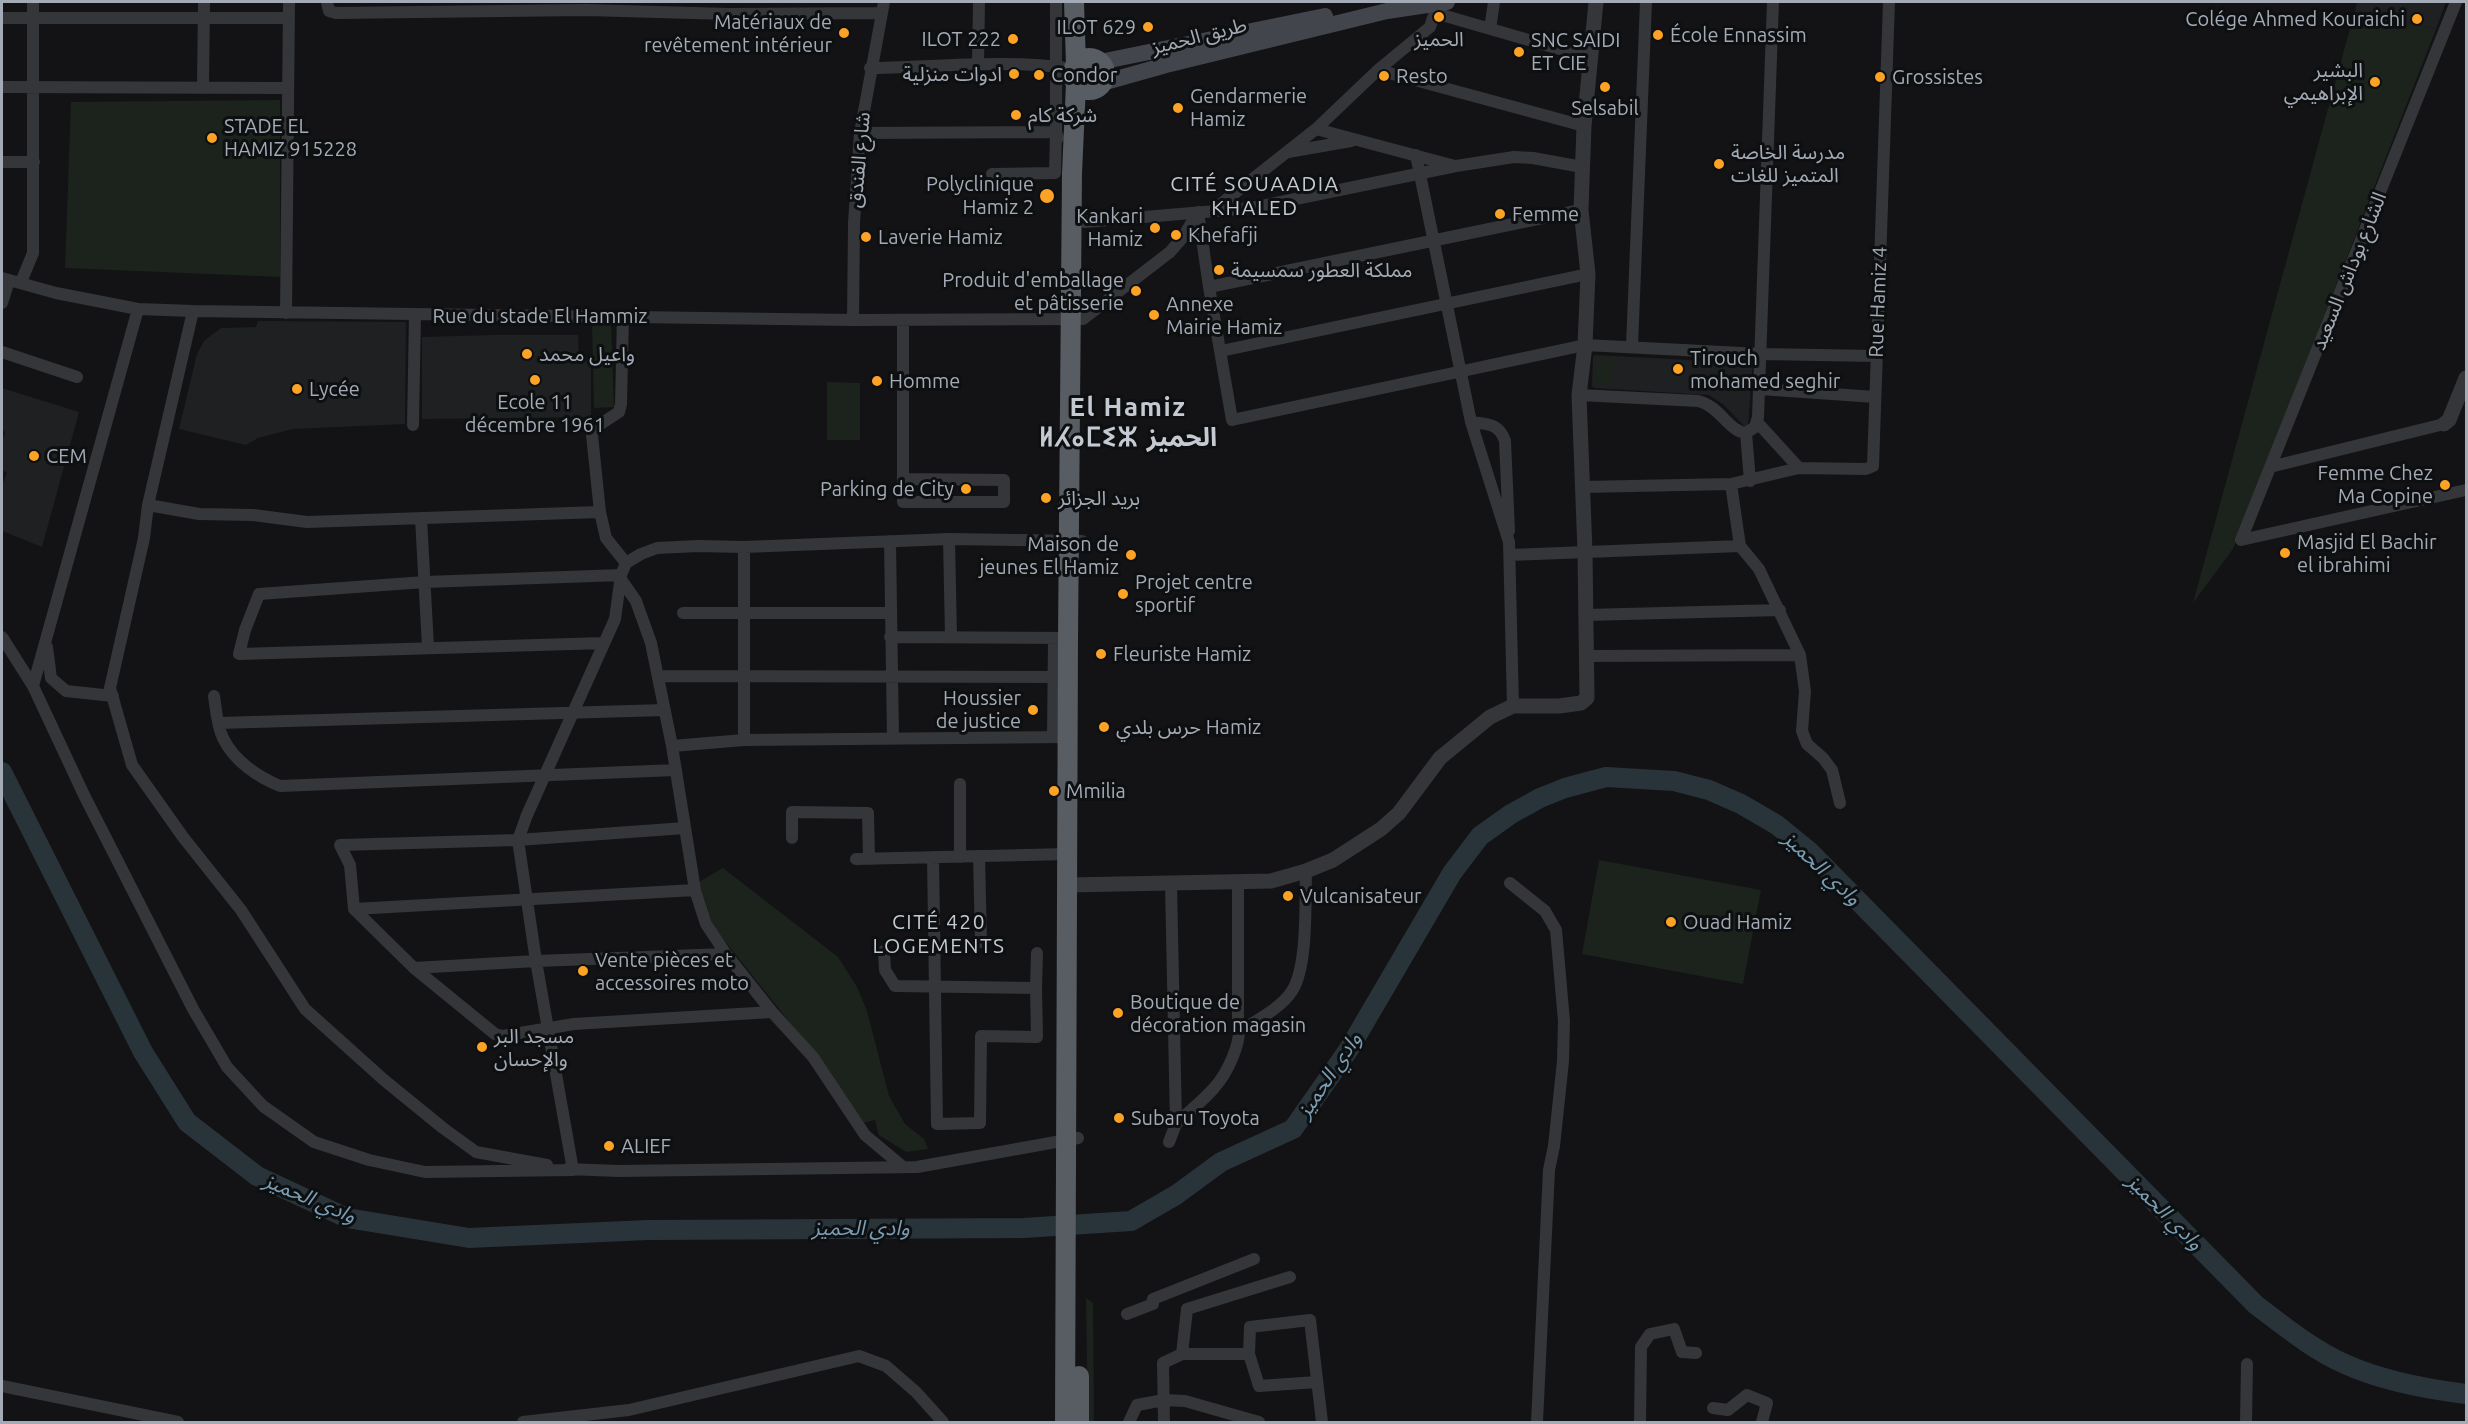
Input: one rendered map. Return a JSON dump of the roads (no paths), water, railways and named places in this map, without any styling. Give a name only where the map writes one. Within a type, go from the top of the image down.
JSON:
[{"type":"highway","points":[[1074,2],[1088,75],[1072,173],[1077,319],[1072,1286],[1079,1422]]},
{"type":"highway","points":[[1077,319],[1084,222],[1083,145],[1088,75],[1081,2]]},
{"type":"highway","points":[[1073,885],[1068,854],[1060,737],[1060,677],[1061,638],[1076,541]]},
{"type":"highway","points":[[1064,1417],[1072,1286]]},
{"type":"main road","name":"طريق الحميز","points":[[1088,75],[1298,21],[1402,2]]},
{"type":"main road","name":"طريق الحميز","points":[[1088,75],[1387,12],[1440,6]]},
{"type":"street","points":[[2,303],[10,280],[33,254],[33,2]]},
{"type":"street","points":[[203,88],[204,2]]},
{"type":"street","points":[[286,313],[289,2]]},
{"type":"street","points":[[327,2],[329,11],[336,13],[391,7],[883,7]]},
{"type":"street","points":[[978,66],[979,2]]},
{"type":"street","points":[[1056,2],[1088,75]]},
{"type":"street","points":[[1490,29],[1494,2]]},
{"type":"street","points":[[1073,885],[1271,881],[1306,871],[1341,855],[1382,829],[1404,807],[1440,758],[1490,717],[1513,706],[1559,706],[1584,701],[1587,694],[1587,656],[1579,394],[1585,345],[1588,274],[1581,210],[1584,126],[1596,2]]},
{"type":"street","points":[[1632,346],[1646,2]]},
{"type":"street","points":[[1579,394],[1698,401],[1716,408],[1737,431],[1746,433],[1755,427],[1760,389],[1773,2]]},
{"type":"street","name":"Rue Hamiz 4","points":[[1799,468],[1866,470],[1873,466],[1889,2]]},
{"type":"street","name":"الشارع بوداش السعيد","points":[[2456,2],[2241,540],[2466,490]]},
{"type":"street","points":[[1212,211],[1316,129],[1378,70],[1430,27],[1440,6],[1490,29],[1591,58]]},
{"type":"street","name":"شارع الفندق","points":[[853,321],[854,223],[860,133],[870,68],[883,7]]},
{"type":"street","points":[[2,18],[288,18]]},
{"type":"street","points":[[870,68],[978,66],[1088,75]]},
{"type":"street","points":[[1378,70],[1584,126]]},
{"type":"street","points":[[992,174],[1055,173],[1056,132],[1088,75]]},
{"type":"street","points":[[2,87],[287,88]]},
{"type":"street","points":[[1316,129],[1456,166]]},
{"type":"street","points":[[860,133],[1056,132]]},
{"type":"street","points":[[1056,132],[1072,173]]},
{"type":"street","points":[[1287,152],[1356,140]]},
{"type":"street","points":[[1416,155],[1471,422],[1510,548]]},
{"type":"street","points":[[1084,222],[1260,207],[1456,166],[1514,157],[1582,167]]},
{"type":"street","points":[[2,162],[34,162]]},
{"type":"street","points":[[1209,287],[1581,210]]},
{"type":"street","points":[[1198,212],[1232,420],[1585,345],[1761,354],[1876,356]]},
{"type":"street","points":[[1077,319],[1170,252],[1183,237],[1198,212]]},
{"type":"street","points":[[1221,351],[1588,274]]},
{"type":"street","name":"Rue du stade El Hammiz","points":[[10,280],[138,309],[853,321],[1077,319]]},
{"type":"street","points":[[33,686],[138,309]]},
{"type":"street","points":[[193,311],[148,505],[144,538],[110,688],[132,765],[183,837],[241,910],[305,1009],[418,1107],[476,1152],[573,1170]]},
{"type":"street","points":[[413,425],[414,315]]},
{"type":"street","points":[[623,316],[622,393],[619,412],[598,424],[593,429],[592,435],[600,512],[606,538],[636,601],[651,644],[672,746],[695,890],[706,924],[726,954],[772,1012],[813,1057],[865,1135],[902,1166]]},
{"type":"street","points":[[903,320],[903,479],[903,502],[1004,502],[1004,480],[903,479]]},
{"type":"street","points":[[2,352],[77,376]]},
{"type":"street","points":[[2270,467],[2444,424],[2449,420],[2466,378]]},
{"type":"street","points":[[1760,389],[1875,397]]},
{"type":"street","points":[[1471,422],[1497,426],[1505,441],[1513,706]]},
{"type":"street","points":[[1583,487],[1731,484],[1799,468],[1757,422]]},
{"type":"street","points":[[1746,433],[1750,481]]},
{"type":"street","points":[[1731,484],[1740,546],[1759,568],[1800,655],[1805,691],[1802,731],[1807,744],[1832,770],[1840,803]]},
{"type":"street","points":[[148,505],[199,514],[253,515],[307,522],[600,512]]},
{"type":"street","points":[[421,518],[428,647]]},
{"type":"street","points":[[573,1170],[547,1028],[518,840],[527,815],[615,619],[622,572],[641,554],[657,548],[949,539],[1076,541]]},
{"type":"street","points":[[949,539],[951,637]]},
{"type":"street","points":[[890,541],[893,739]]},
{"type":"street","points":[[1510,548],[1585,552],[1740,546]]},
{"type":"street","points":[[744,547],[744,740]]},
{"type":"street","points":[[604,643],[239,654],[245,630],[259,594],[425,582],[622,572]]},
{"type":"street","points":[[1586,615],[1780,610]]},
{"type":"street","points":[[683,613],[890,613]]},
{"type":"street","points":[[2,637],[33,686],[84,795],[193,1009],[227,1067],[263,1106],[314,1142],[369,1160],[425,1172],[917,1167],[1072,1138]]},
{"type":"street","points":[[890,637],[1061,638]]},
{"type":"street","points":[[46,643],[51,678],[66,691],[113,696]]},
{"type":"street","points":[[1587,656],[1800,655]]},
{"type":"street","points":[[658,676],[1060,677]]},
{"type":"street","points":[[214,696],[222,738],[238,758],[260,777],[280,786],[676,770]]},
{"type":"street","points":[[219,723],[665,710]]},
{"type":"street","points":[[672,746],[744,740],[1060,737]]},
{"type":"street","points":[[960,784],[960,857]]},
{"type":"street","points":[[792,838],[792,812],[868,813],[863,859],[1068,854]]},
{"type":"street","points":[[685,828],[518,840],[340,845],[350,865],[354,909],[414,968],[495,1034],[502,1036],[574,1024],[772,1012]]},
{"type":"street","points":[[979,856],[981,942]]},
{"type":"street","points":[[933,857],[937,1124],[980,1123],[981,1036],[1037,1037],[1037,953]]},
{"type":"street","points":[[1240,1031],[1275,1007],[1292,991],[1302,966],[1306,871]]},
{"type":"street","points":[[1176,1124],[1215,1088],[1230,1063],[1240,1031],[1238,1023],[1238,882]]},
{"type":"street","points":[[1510,883],[1545,911],[1556,930],[1564,1021],[1563,1061],[1554,1146],[1549,1170],[1538,1422]]},
{"type":"street","points":[[1169,1142],[1176,1124],[1171,884]]},
{"type":"street","points":[[354,909],[695,890]]},
{"type":"street","points":[[884,951],[885,970],[895,986],[1036,988]]},
{"type":"street","points":[[414,968],[726,954]]},
{"type":"street","points":[[1127,1314],[1153,1304],[1153,1299],[1254,1259]]},
{"type":"street","points":[[1182,1354],[1187,1309],[1290,1277]]},
{"type":"street","points":[[1192,1284],[1202,1305]]},
{"type":"street","points":[[1317,1382],[1259,1386],[1249,1354],[1250,1327],[1310,1320],[1322,1422]]},
{"type":"street","points":[[1640,1422],[1641,1347],[1650,1334],[1674,1329],[1682,1352],[1696,1353]]},
{"type":"street","points":[[1164,1422],[1162,1363],[1182,1354],[1249,1354]]},
{"type":"street","points":[[523,1422],[629,1410],[860,1356],[886,1366],[916,1392],[943,1422]]},
{"type":"street","points":[[2246,1422],[2247,1364]]},
{"type":"street","points":[[2,1386],[178,1422]]},
{"type":"street","points":[[1713,1408],[1728,1410],[1747,1395],[1767,1403],[1762,1422]]},
{"type":"street","points":[[1129,1422],[1137,1405],[1164,1400],[1185,1401],[1259,1422]]},
{"type":"waterway","name":"وادي الحميز","points":[[2,772],[143,1052],[187,1122],[257,1176],[347,1218],[469,1238],[648,1230],[1024,1228],[1131,1221],[1176,1195],[1221,1162],[1293,1129],[1349,1049],[1452,873],[1480,836],[1511,814],[1540,798],[1565,788],[1606,777],[1674,781],[1709,790],[1741,804],[1777,825],[1810,852],[2256,1305],[2310,1345],[2359,1370],[2404,1384],[2466,1394]]},
{"type":"place","name":"الحميز","points":[[1439,17]]},
{"type":"place","name":"Colége Ahmed Kouraichi","points":[[2417,19]]},
{"type":"place","name":"ILOT 629","points":[[1148,27]]},
{"type":"place","name":"Matériaux de revêtement intérieur","points":[[844,33]]},
{"type":"place","name":"École Ennassim","points":[[1658,35]]},
{"type":"place","name":"ILOT 222","points":[[1013,39]]},
{"type":"place","name":"SNC SAIDI ET CIE","points":[[1519,52]]},
{"type":"place","name":"ادوات منزلية","points":[[1014,74]]},
{"type":"place","name":"Condor","points":[[1039,75]]},
{"type":"place","name":"Resto","points":[[1384,76]]},
{"type":"place","name":"Grossistes","points":[[1880,77]]},
{"type":"place","name":"البشير الإبراهيمي","points":[[2375,82]]},
{"type":"place","name":"Selsabil","points":[[1605,87]]},
{"type":"place","name":"Gendarmerie Hamiz","points":[[1178,108]]},
{"type":"place","name":"شركة كام","points":[[1016,115]]},
{"type":"place","name":"STADE EL HAMIZ 915228","points":[[212,138]]},
{"type":"place","name":"مدرسة الخاصة المتميز للغات","points":[[1719,164]]},
{"type":"place","name":"Polyclinique Hamiz 2","points":[[1047,196]]},
{"type":"place","name":"Femme","points":[[1500,214]]},
{"type":"place","name":"Kankari Hamiz","points":[[1155,228]]},
{"type":"place","name":"Khefafji","points":[[1176,235]]},
{"type":"place","name":"Laverie Hamiz","points":[[866,237]]},
{"type":"place","name":"مملكة العطور سمسيمة","points":[[1219,270]]},
{"type":"place","name":"Produit d'emballage et pâtisserie","points":[[1136,291]]},
{"type":"place","name":"Annexe Mairie Hamiz","points":[[1154,315]]},
{"type":"place","name":"واعيل محمد","points":[[527,354]]},
{"type":"place","name":"Tirouch mohamed seghir","points":[[1678,369]]},
{"type":"place","name":"Ecole 11 décembre 1961","points":[[535,380]]},
{"type":"place","name":"Homme","points":[[877,381]]},
{"type":"place","name":"Lycée","points":[[297,389]]},
{"type":"place","name":"CEM","points":[[34,456]]},
{"type":"place","name":"Femme Chez Ma Copine","points":[[2445,485]]},
{"type":"place","name":"Parking de City","points":[[966,489]]},
{"type":"place","name":"بريد الجزائر","points":[[1046,498]]},
{"type":"place","name":"Masjid El Bachir el ibrahimi","points":[[2285,553]]},
{"type":"place","name":"Maison de jeunes El Hamiz","points":[[1131,555]]},
{"type":"place","name":"Projet centre sportif","points":[[1123,594]]},
{"type":"place","name":"Fleuriste Hamiz","points":[[1101,654]]},
{"type":"place","name":"Houssier de justice","points":[[1033,710]]},
{"type":"place","name":"حرس بلدي Hamiz","points":[[1104,727]]},
{"type":"place","name":"Mmilia","points":[[1054,791]]},
{"type":"place","name":"Vulcanisateur","points":[[1288,896]]},
{"type":"place","name":"Ouad Hamiz","points":[[1671,922]]},
{"type":"place","name":"Vente pièces et accessoires moto","points":[[583,971]]},
{"type":"place","name":"Boutique de décoration magasin","points":[[1118,1013]]},
{"type":"place","name":"مسجد البر والإحسان","points":[[482,1047]]},
{"type":"place","name":"Subaru Toyota","points":[[1119,1118]]},
{"type":"place","name":"ALIEF","points":[[609,1146]]},
{"type":"district","name":"CITÉ SOUAADIA KHALED","points":[[1255,196]]},
{"type":"district","name":"El Hamiz ⵍⵃⴰⵎⵉⵣ الحميز","points":[[1128,422]]},
{"type":"district","name":"CITÉ 420 LOGEMENTS","points":[[939,934]]}]
